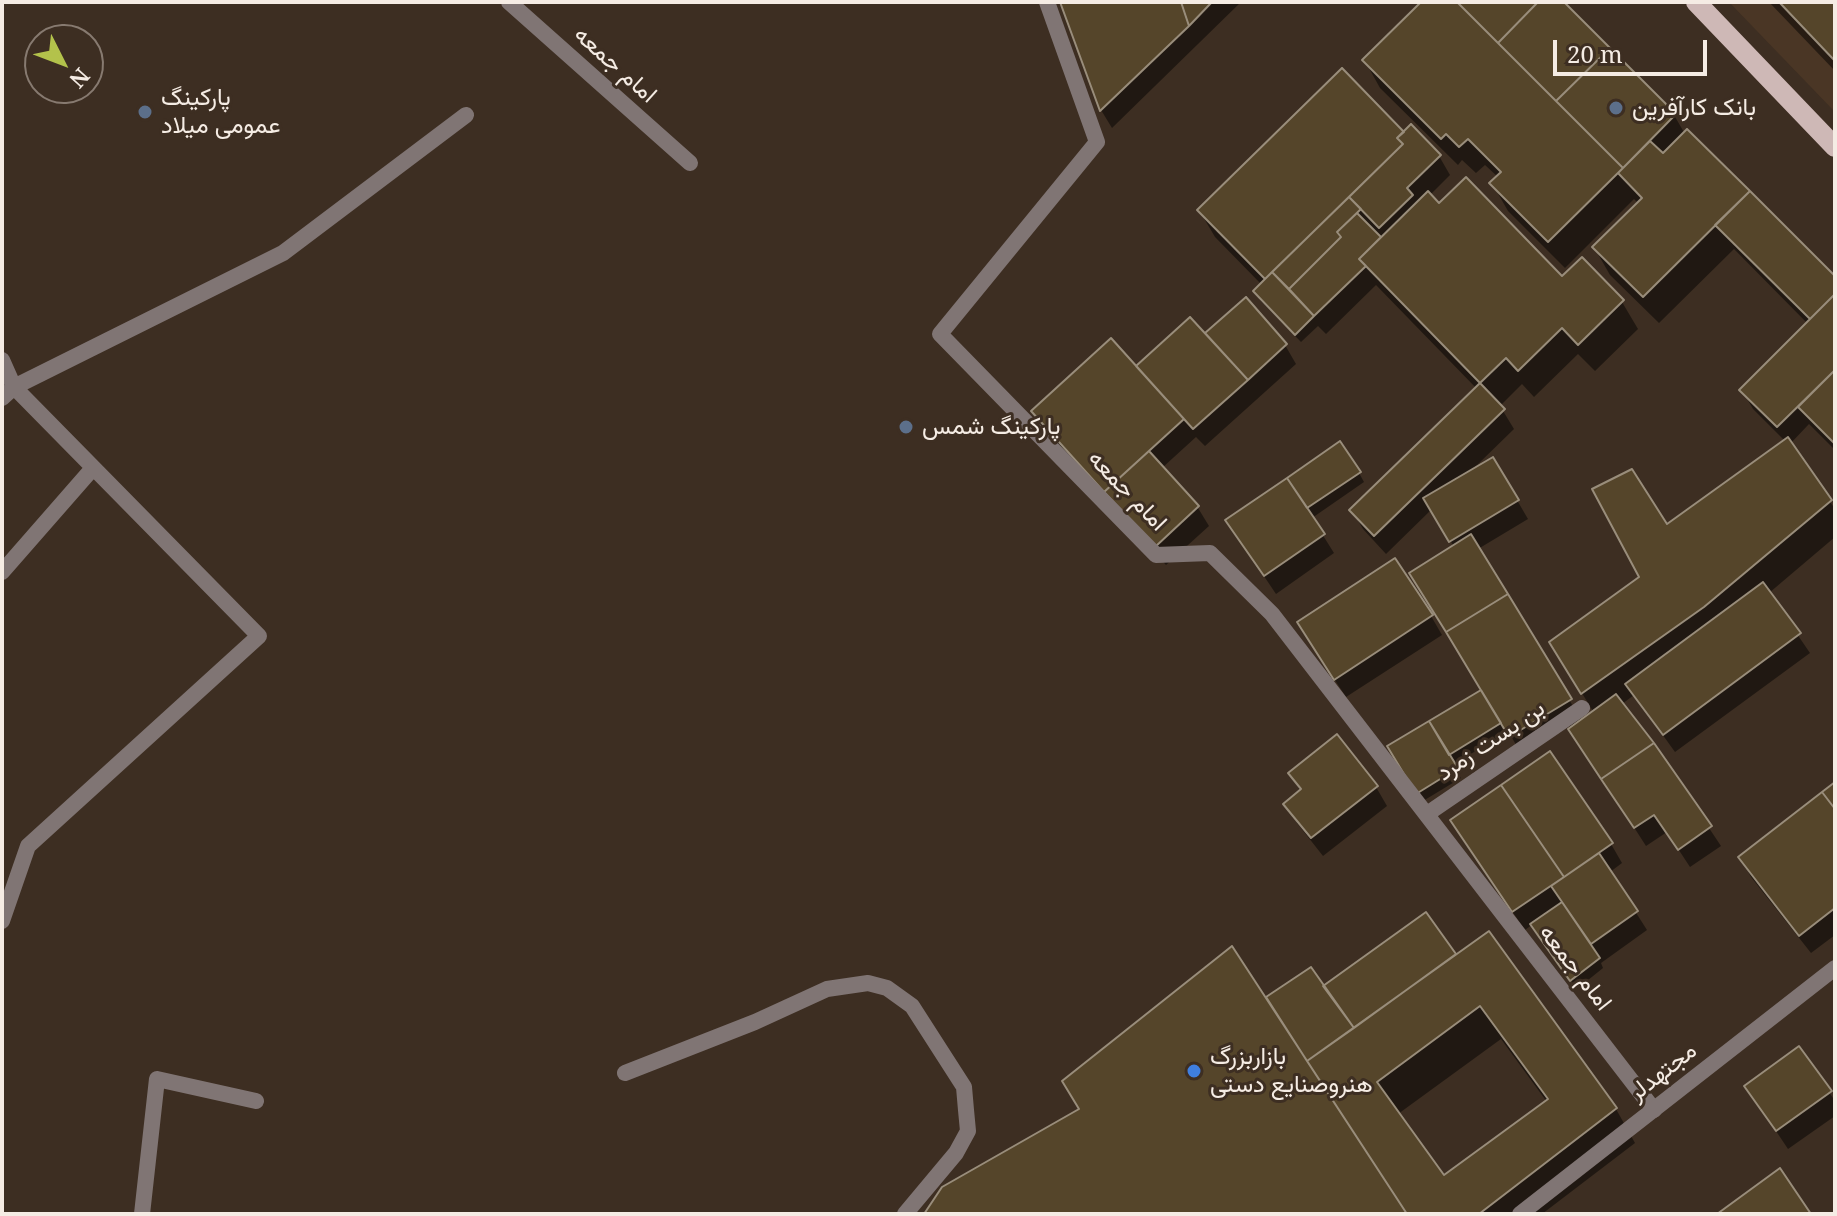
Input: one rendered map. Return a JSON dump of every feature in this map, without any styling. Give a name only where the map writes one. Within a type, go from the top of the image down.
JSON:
[{"type":"main road","points":[[1696,2],[1835,147]]},
{"type":"street","name":"امام جمعه","points":[[509,2],[690,163]]},
{"type":"street","name":"امام جمعه","points":[[1047,2],[1097,142],[940,334],[1156,555],[1210,553],[1272,614],[1654,1110]]},
{"type":"street","points":[[8,392],[283,253],[466,115]]},
{"type":"street","points":[[2,360],[8,392],[93,468],[259,636],[28,846],[2,921]]},
{"type":"street","points":[[2,572],[93,468]]},
{"type":"street","name":"بن بست زمرد","points":[[1427,814],[1582,708]]},
{"type":"street","name":"مجتهدلر","points":[[1520,1214],[1835,968]]},
{"type":"street","points":[[625,1073],[755,1022],[827,989],[868,983],[887,988],[912,1006],[964,1087],[968,1131],[956,1153],[905,1214]]},
{"type":"street","points":[[142,1214],[157,1079],[256,1101]]},
{"type":"shaded area","points":[[1729,2],[1835,2],[1835,112]]},
{"type":"building","points":[[1060,2],[1181,2],[1189,26],[1100,111]]},
{"type":"building","points":[[1181,2],[1212,2],[1189,26]]},
{"type":"building","points":[[1421,2],[1457,2],[1623,168],[1548,242],[1489,183],[1501,172],[1468,139],[1459,147],[1446,134],[1441,139],[1362,60]]},
{"type":"building","points":[[1457,2],[1538,2],[1498,43]]},
{"type":"building","points":[[1538,2],[1564,2],[1610,48],[1556,101],[1498,43]]},
{"type":"building","points":[[1779,2],[1835,2],[1835,61]]},
{"type":"building","name":"بانک کارآفرین","points":[[1610,48],[1676,114],[1623,168],[1556,101]]},
{"type":"building","points":[[1342,68],[1404,132],[1397,138],[1403,144],[1265,279],[1197,210]]},
{"type":"building","points":[[1411,124],[1441,155],[1407,188],[1413,195],[1379,228],[1349,197],[1403,144],[1397,138]]},
{"type":"building","points":[[1687,129],[1750,191],[1643,297],[1592,247],[1642,198],[1618,173],[1650,141],[1663,153]]},
{"type":"building","points":[[1466,177],[1562,276],[1582,257],[1624,300],[1578,345],[1562,328],[1518,371],[1506,358],[1480,383],[1359,259],[1428,191],[1439,203]]},
{"type":"building","points":[[1750,191],[1835,276],[1835,294],[1810,319],[1715,225]]},
{"type":"building","points":[[1349,197],[1361,209],[1337,232],[1341,237],[1289,289],[1272,272]]},
{"type":"building","points":[[1357,213],[1381,237],[1359,259],[1366,266],[1314,316],[1289,289],[1341,237],[1337,232]]},
{"type":"building","points":[[1272,272],[1314,316],[1295,335],[1253,291]]},
{"type":"building","points":[[1835,294],[1835,370],[1777,427],[1739,390]]},
{"type":"building","points":[[1246,297],[1287,344],[1248,380],[1205,333]]},
{"type":"building","points":[[1190,317],[1248,380],[1193,429],[1136,366]]},
{"type":"building","points":[[1111,338],[1184,419],[1104,492],[1031,411]]},
{"type":"building","points":[[1835,370],[1835,444],[1798,407]]},
{"type":"building","points":[[1480,383],[1505,409],[1374,536],[1349,510]]},
{"type":"building","points":[[1788,437],[1832,500],[1704,607],[1581,694],[1549,642],[1639,577],[1592,489],[1632,469],[1667,524]]},
{"type":"building","points":[[1340,441],[1361,472],[1307,508],[1287,478]]},
{"type":"building","points":[[1149,451],[1199,506],[1155,547],[1104,492]]},
{"type":"building","points":[[1493,457],[1519,500],[1449,542],[1423,498]]},
{"type":"building","points":[[1287,478],[1325,534],[1264,576],[1225,520]]},
{"type":"building","points":[[1471,534],[1508,594],[1446,632],[1409,573]]},
{"type":"building","points":[[1395,558],[1433,615],[1334,680],[1297,622]]},
{"type":"building","points":[[1763,582],[1801,633],[1663,735],[1625,684]]},
{"type":"building","points":[[1508,594],[1572,699],[1509,737],[1446,632]]},
{"type":"building","points":[[1481,690],[1501,723],[1449,755],[1429,721]]},
{"type":"building","points":[[1616,694],[1654,743],[1601,779],[1568,729]]},
{"type":"building","points":[[1429,721],[1458,768],[1416,794],[1387,746]]},
{"type":"building","points":[[1337,734],[1378,786],[1311,838],[1283,804],[1301,789],[1288,773]]},
{"type":"building","points":[[1654,743],[1712,826],[1678,850],[1654,815],[1634,828],[1601,779]]},
{"type":"building","points":[[1550,751],[1613,843],[1564,877],[1501,785]]},
{"type":"building","points":[[1835,782],[1835,809],[1822,792]]},
{"type":"building","points":[[1501,785],[1564,877],[1512,912],[1450,820]]},
{"type":"building","points":[[1822,792],[1835,809],[1835,908],[1799,936],[1738,857]]},
{"type":"building","points":[[1599,853],[1638,911],[1591,944],[1551,886]]},
{"type":"building","points":[[1562,902],[1600,958],[1570,981],[1530,924]]},
{"type":"building","points":[[1426,912],[1456,954],[1354,1028],[1323,986]]},
{"type":"building","points":[[1489,931],[1617,1108],[1479,1214],[1407,1214],[1307,1061]],"holes":[[[1480,1006],[1548,1099],[1444,1175],[1377,1082]]]},
{"type":"building","name":"بازاربزرگ هنروصنایع دستی","points":[[1232,946],[1407,1214],[924,1214],[942,1187],[1079,1109],[1062,1081]]},
{"type":"building","points":[[1311,967],[1354,1028],[1307,1061],[1266,997]]},
{"type":"building","points":[[1799,1046],[1832,1091],[1776,1131],[1744,1086]]},
{"type":"building","points":[[1780,1168],[1811,1214],[1717,1214]]},
{"type":"place","name":"بانک کارآفرین","points":[[1616,108]]},
{"type":"place","name":"پارکینگ عمومی میلاد","points":[[145,112]]},
{"type":"place","name":"پارکینگ شمس","points":[[906,427]]},
{"type":"place","name":"بازاربزرگ هنروصنایع دستی","points":[[1194,1071]]}]
